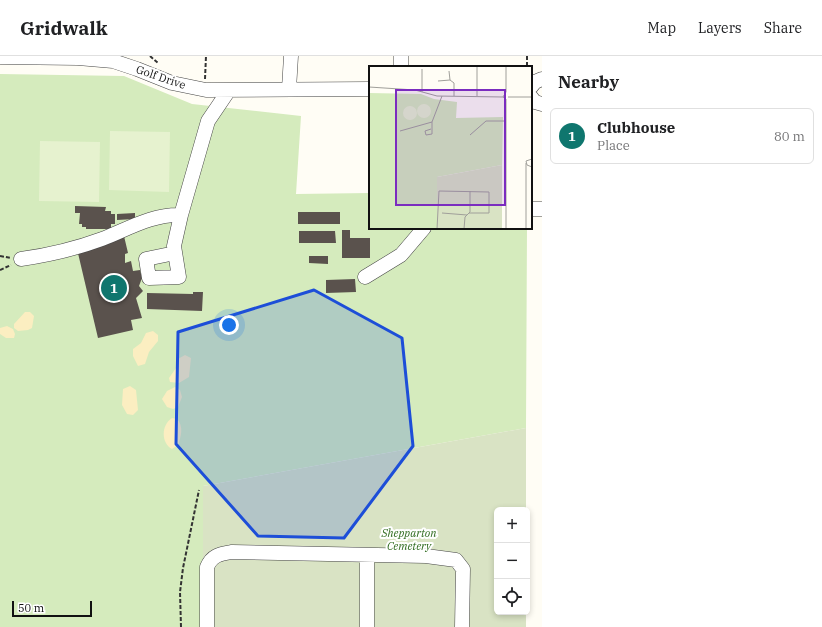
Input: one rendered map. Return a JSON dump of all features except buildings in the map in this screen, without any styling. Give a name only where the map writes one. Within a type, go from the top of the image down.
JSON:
[{"type":"street","points":[[288,89],[291,56]]},
{"type":"street","name":"Golf Drive","points":[[0,57],[131,61],[172,83],[206,84],[228,90],[369,89]]},
{"type":"street","points":[[532,86],[535,82],[542,79]]},
{"type":"street","points":[[206,84],[208,121]]},
{"type":"street","points":[[175,253],[174,240],[208,121],[228,90]]},
{"type":"street","points":[[532,98],[535,102],[542,104]]},
{"type":"street","points":[[532,208],[542,209]]},
{"type":"street","points":[[21,259],[55,254],[101,239],[145,221],[170,215],[181,215]]},
{"type":"street","points":[[365,278],[401,255],[423,229]]},
{"type":"street","points":[[207,627],[206,574],[210,561],[214,556],[232,552],[440,557],[456,560],[463,569],[462,627]]},
{"type":"street","points":[[366,555],[366,627]]},
{"type":"path","points":[[150,56],[161,66]]},
{"type":"path","points":[[206,56],[206,84]]},
{"type":"path","points":[[198,76],[206,84]]},
{"type":"path","points":[[206,84],[213,78]]},
{"type":"path","points":[[181,627],[180,592],[183,568],[199,490]]},
{"type":"highlighted area","points":[[314,290],[402,338],[413,446],[344,538],[258,536],[176,444],[178,332]]},
{"type":"green space","points":[[0,74],[124,76],[192,104],[301,116],[296,194],[369,193],[369,229],[527,229],[526,428],[203,486],[203,627],[0,627]]},
{"type":"green space","points":[[110,131],[170,132],[169,192],[109,190]]},
{"type":"green space","points":[[40,141],[100,142],[99,202],[39,201]]},
{"type":"green space","name":"Shepparton Cemetery","points":[[526,428],[526,507],[494,507],[494,615],[526,615],[526,627],[203,627],[203,486]]},
{"type":"sand","points":[[25,312],[30,312],[34,316],[32,328],[18,331],[14,328],[14,324]]},
{"type":"sand","points":[[7,326],[13,329],[15,334],[14,338],[6,338],[0,334],[0,328]]},
{"type":"sand","points":[[153,331],[158,335],[158,341],[149,352],[145,364],[138,366],[133,356],[133,349],[141,343],[146,333]]},
{"type":"sand","points":[[185,355],[191,358],[189,377],[179,383],[170,382],[169,378],[176,368],[176,360]]},
{"type":"sand","points":[[130,386],[136,390],[138,410],[133,415],[127,414],[122,405],[123,389]]},
{"type":"sand","points":[[175,387],[180,390],[182,397],[178,407],[173,409],[167,407],[162,399],[167,391]]},
{"type":"sand","points":[[172,418],[177,419],[181,425],[181,432],[178,445],[172,449],[168,446],[164,438],[164,429],[168,421]]},
{"type":"place","name":"Clubhouse","points":[[114,288]]}]
